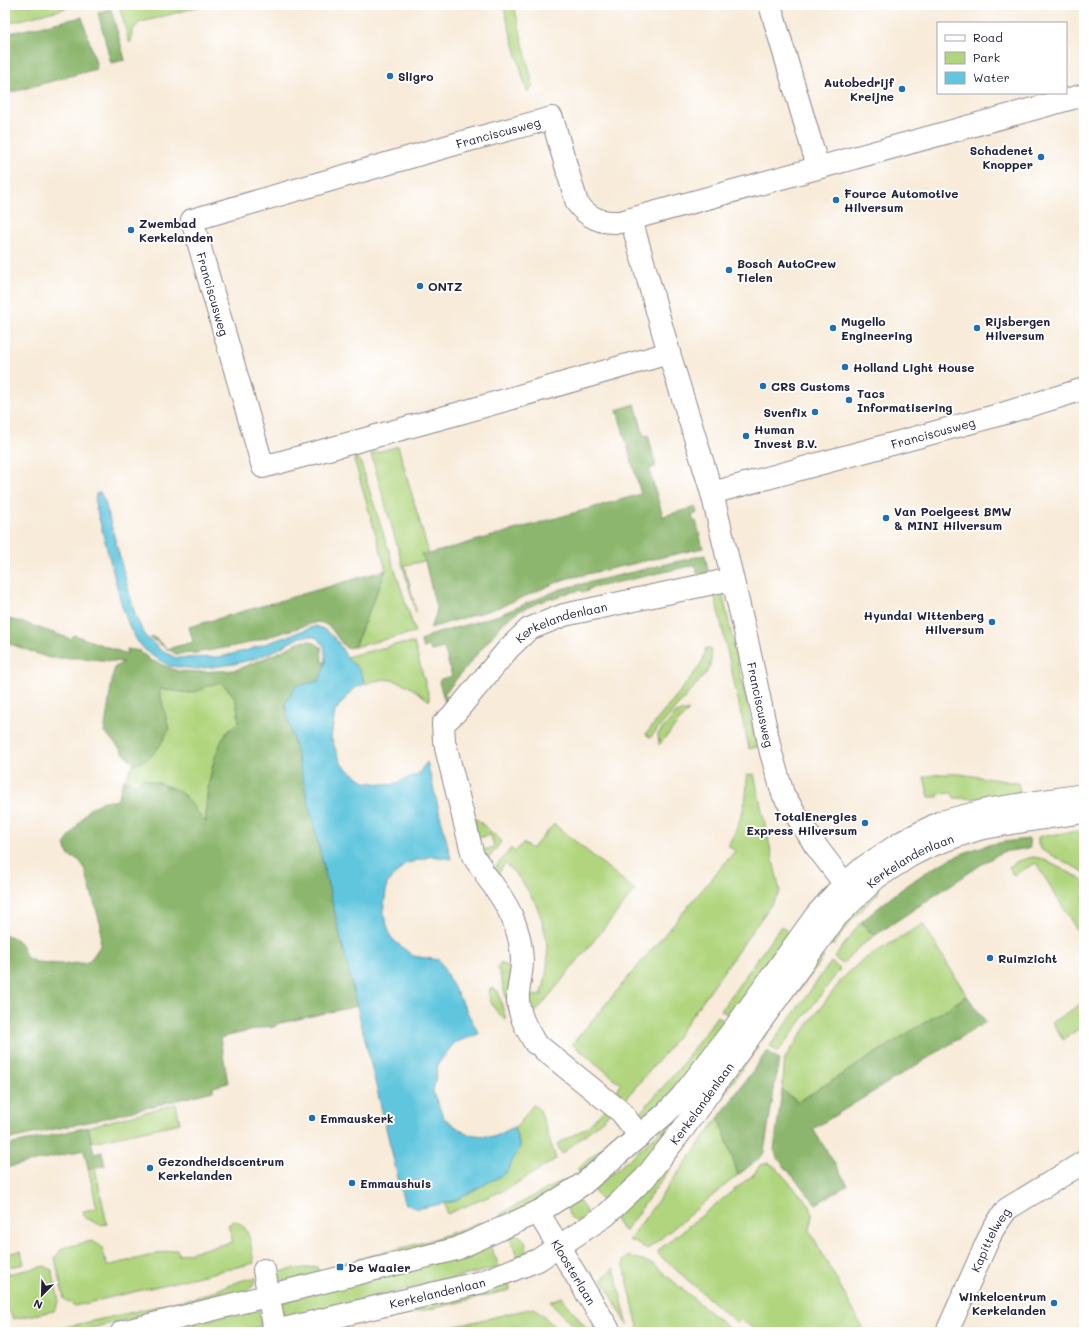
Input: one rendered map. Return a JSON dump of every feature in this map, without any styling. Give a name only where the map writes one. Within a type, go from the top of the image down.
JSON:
[{"type":"street","points":[[770,5],[818,167]]},
{"type":"street","name":"Franciscusweg","points":[[669,353],[460,413],[263,467],[192,220],[552,118],[573,194],[581,209],[594,218],[609,222],[631,219],[1084,95]]},
{"type":"street","name":"Franciscusweg","points":[[631,219],[669,353],[712,493],[771,753],[783,794],[815,845],[850,890]]},
{"type":"street","name":"Franciscusweg","points":[[712,493],[1002,414],[1084,389]]},
{"type":"street","name":"Kerkelandenlaan","points":[[640,1136],[621,1112],[539,1046],[527,1030],[519,1008],[518,996],[522,960],[516,926],[504,898],[473,856],[445,744],[444,724],[455,713],[509,648],[529,629],[564,615],[732,579]]},
{"type":"street","name":"Kerkelandenlaan","points":[[273,1332],[482,1282],[538,1260],[605,1216],[645,1178],[683,1129],[836,917],[864,867],[902,842],[941,822],[991,809],[1084,795]]},
{"type":"street","name":"Kerkelandenlaan","points":[[122,1332],[268,1294],[456,1249],[538,1212],[583,1184],[640,1136],[682,1096],[736,1026],[816,914],[850,890],[877,877],[930,846],[979,829],[1084,812]]},
{"type":"street","name":"Kapittelweg","points":[[947,1332],[993,1229],[1007,1209],[1084,1162]]},
{"type":"street","name":"Kloosterlaan","points":[[538,1212],[557,1247],[610,1332]]},
{"type":"street","points":[[264,1270],[273,1332]]},
{"type":"green space","points":[[5,5],[78,5],[5,24]]},
{"type":"green space","points":[[119,5],[204,5],[139,23],[132,31],[131,42],[129,42]]},
{"type":"green space","points":[[503,5],[514,5],[533,86],[527,92]]},
{"type":"green space","points":[[111,9],[125,60],[111,63],[98,12]]},
{"type":"green space","points":[[82,17],[97,67],[96,69],[5,94],[5,34]]},
{"type":"green space","points":[[635,404],[644,436],[648,435],[656,466],[649,470],[663,516],[696,507],[697,513],[692,516],[694,522],[696,521],[703,548],[565,579],[500,607],[430,628],[436,614],[436,608],[425,561],[421,554],[429,554],[641,494],[617,410]]},
{"type":"green space","points":[[398,446],[429,554],[425,561],[405,565],[416,612],[371,454]]},
{"type":"green space","points":[[357,458],[360,461],[415,632],[354,647],[386,570],[354,459]]},
{"type":"green space","points":[[705,555],[709,575],[698,576],[695,565],[588,589],[588,591],[582,593],[581,590],[560,595],[560,597],[553,599],[552,597],[519,611],[504,622],[444,694],[453,702],[448,705],[445,702],[439,682],[441,679],[452,676],[444,648],[431,651],[429,646],[423,648],[421,641],[428,636],[499,615],[561,589]]},
{"type":"green space","points":[[386,570],[354,647],[346,648],[331,628],[317,622],[245,644],[196,653],[176,654],[168,649],[193,642],[189,627]]},
{"type":"green space","points":[[714,592],[723,596],[757,747],[749,749]]},
{"type":"green space","points":[[5,618],[28,624],[71,639],[74,635],[127,654],[127,649],[140,651],[150,660],[178,671],[198,672],[236,670],[284,650],[301,641],[311,641],[321,647],[322,662],[326,662],[319,681],[296,686],[285,704],[357,1006],[276,1024],[276,1026],[270,1028],[269,1026],[220,1038],[228,1083],[213,1087],[213,1091],[97,1120],[5,1140],[5,935],[17,940],[26,957],[36,962],[59,964],[86,963],[92,958],[100,946],[101,926],[84,867],[79,860],[69,856],[64,845],[88,810],[103,801],[116,801],[124,780],[137,785],[142,778],[175,790],[185,796],[206,822],[208,790],[216,754],[225,735],[239,722],[238,709],[235,700],[230,692],[221,683],[206,686],[201,690],[190,693],[159,689],[169,729],[160,746],[152,755],[141,762],[134,764],[104,733],[114,668],[123,662],[80,658],[49,658],[5,642]]},
{"type":"green space","points":[[154,637],[165,647],[150,638]]},
{"type":"green space","points":[[414,643],[430,700],[406,685],[392,680],[375,681],[365,684],[360,670],[346,657],[398,644]]},
{"type":"green space","points":[[706,648],[710,649],[711,655],[707,672],[650,738],[646,734],[696,671],[703,660]]},
{"type":"green space","points":[[221,683],[230,692],[235,700],[238,710],[239,723],[226,733],[216,755],[206,802],[206,823],[194,810],[185,796],[164,785],[153,782],[137,785],[124,780],[134,764],[142,762],[158,689],[190,693],[201,690],[206,686]]},
{"type":"green space","points":[[689,710],[659,745],[658,734],[676,713]]},
{"type":"green space","points":[[754,774],[780,892],[666,1052],[620,1105],[612,1095],[621,1084],[572,1044],[735,851],[728,845],[737,828],[743,811],[747,775]]},
{"type":"green space","points":[[940,774],[960,774],[1018,783],[1022,800],[954,798],[952,793],[938,794],[938,797],[929,797],[924,777]]},
{"type":"green space","points":[[474,817],[502,841],[486,862],[481,851],[494,847],[491,835],[477,838]]},
{"type":"green space","points":[[554,824],[635,890],[536,1012],[528,1006],[530,995],[541,996],[546,978],[547,942],[543,925],[529,892],[518,877],[505,863],[498,874],[493,870],[511,848],[515,852],[523,843],[532,849]]},
{"type":"green space","points":[[1084,830],[1084,872],[1042,850],[1038,845],[1038,837]]},
{"type":"green space","points":[[1029,839],[1030,848],[1002,852],[874,936],[861,922],[900,890],[927,872],[956,856],[986,846]]},
{"type":"green space","points":[[1033,857],[1040,858],[1084,880],[1084,942],[1036,863],[1013,875],[1009,867],[1018,861]]},
{"type":"green space","points":[[879,886],[878,894],[852,919],[834,945],[826,944],[824,938]]},
{"type":"green space","points":[[861,922],[874,936],[858,948],[843,964],[834,958]]},
{"type":"green space","points":[[923,924],[967,996],[798,1102],[782,1090],[785,1058],[843,978],[861,961]]},
{"type":"green space","points":[[781,926],[794,936],[735,1020],[721,1010]]},
{"type":"green space","points":[[816,951],[824,957],[761,1041],[755,1037]]},
{"type":"green space","points":[[831,962],[840,969],[778,1052],[770,1046]]},
{"type":"green space","points":[[500,963],[511,968],[511,1015],[498,968]]},
{"type":"green space","points":[[490,988],[498,991],[506,1020],[499,1014],[491,1002],[489,993]]},
{"type":"green space","points":[[967,996],[986,1022],[813,1129],[848,1185],[816,1204],[779,1160],[774,1150],[782,1090],[798,1102]]},
{"type":"green space","points":[[1084,1002],[1084,1025],[1063,1040],[1052,1022]]},
{"type":"green space","points":[[717,1016],[730,1026],[643,1126],[637,1116],[678,1070]]},
{"type":"green space","points":[[751,1041],[758,1047],[625,1231],[623,1230],[614,1218]]},
{"type":"green space","points":[[767,1051],[779,1059],[764,1152],[761,1157],[738,1175],[719,1117]]},
{"type":"green space","points":[[176,1104],[180,1123],[92,1142],[88,1127]]},
{"type":"green space","points":[[533,1105],[540,1110],[556,1159],[509,1188],[447,1214],[445,1204],[454,1201],[520,1147],[514,1127],[518,1125]]},
{"type":"green space","points":[[607,1107],[610,1112],[606,1117],[562,1154],[557,1144],[586,1128]]},
{"type":"green space","points":[[719,1117],[738,1175],[648,1249],[629,1240]]},
{"type":"green space","points":[[669,1124],[671,1127],[644,1163],[604,1204],[592,1188],[613,1173]]},
{"type":"green space","points":[[88,1127],[94,1154],[102,1152],[105,1166],[88,1168],[84,1150],[5,1168],[5,1146]]},
{"type":"green space","points":[[626,1127],[626,1135],[581,1174],[578,1168]]},
{"type":"green space","points":[[768,1163],[774,1166],[810,1205],[812,1214],[810,1231],[865,1332],[757,1332],[741,1319],[737,1323],[659,1255],[658,1251],[661,1248],[754,1174],[760,1165]]},
{"type":"green space","points":[[88,1168],[95,1168],[107,1224],[100,1225],[84,1217],[83,1211],[97,1208]]},
{"type":"green space","points":[[565,1179],[567,1182],[545,1199],[500,1219],[501,1214]]},
{"type":"green space","points":[[577,1198],[590,1217],[579,1221],[576,1221],[571,1217],[567,1208]]},
{"type":"green space","points":[[233,1221],[239,1223],[247,1231],[254,1263],[75,1306],[64,1299],[55,1258],[62,1248],[92,1241],[102,1247],[107,1266],[177,1249],[179,1255],[233,1242],[228,1225]]},
{"type":"green space","points":[[481,1222],[483,1229],[446,1242],[360,1264],[358,1259],[429,1241]]},
{"type":"green space","points":[[512,1234],[520,1236],[525,1241],[525,1257],[519,1260],[508,1235]]},
{"type":"green space","points":[[489,1244],[500,1267],[284,1319],[280,1303]]},
{"type":"green space","points":[[21,1251],[24,1264],[9,1267],[5,1266],[5,1254]]},
{"type":"green space","points":[[629,1256],[653,1264],[733,1332],[639,1332],[623,1261]]},
{"type":"green space","points":[[45,1266],[52,1270],[59,1301],[54,1311],[13,1319],[5,1302],[5,1273],[8,1274]]},
{"type":"green space","points":[[317,1267],[320,1274],[284,1281],[274,1273],[293,1269]]},
{"type":"green space","points":[[614,1268],[628,1326],[602,1279]]},
{"type":"green space","points":[[256,1277],[253,1286],[247,1291],[75,1332],[45,1332],[202,1296],[240,1281]]},
{"type":"green space","points":[[509,1283],[510,1290],[380,1321],[380,1315]]},
{"type":"green space","points":[[562,1297],[589,1332],[580,1332],[550,1302]]},
{"type":"green space","points":[[258,1306],[262,1326],[237,1332],[165,1332]]},
{"type":"green space","points":[[533,1308],[540,1312],[560,1332],[527,1332],[522,1328],[514,1327],[493,1332],[430,1332]]},
{"type":"water","points":[[100,492],[105,502],[136,618],[146,637],[162,651],[176,658],[221,657],[248,650],[316,626],[322,628],[331,634],[347,658],[359,669],[365,684],[353,689],[335,711],[331,738],[342,765],[365,782],[392,785],[418,774],[427,762],[451,859],[432,856],[405,864],[387,884],[383,912],[391,938],[413,956],[439,960],[479,1034],[454,1043],[438,1064],[433,1092],[444,1118],[466,1134],[494,1137],[514,1127],[520,1147],[506,1173],[454,1201],[417,1209],[404,1203],[285,704],[296,686],[319,681],[326,662],[324,646],[317,638],[311,636],[300,637],[257,658],[234,664],[197,669],[170,666],[148,653],[138,642],[130,628],[122,606],[95,503],[96,494]]},
{"type":"place","name":"Sligro","points":[[390,76]]},
{"type":"place","name":"Autobedrijf Kreijne","points":[[902,89]]},
{"type":"place","name":"Schadenet Knopper","points":[[1041,157]]},
{"type":"place","name":"Fource Automotive Hilversum","points":[[836,200]]},
{"type":"place","name":"Zwembad Kerkelanden","points":[[131,230]]},
{"type":"place","name":"Bosch AutoCrew Tielen","points":[[729,270]]},
{"type":"place","name":"ONTZ","points":[[420,286]]},
{"type":"place","name":"Mugello Engineering","points":[[833,328]]},
{"type":"place","name":"Rijsbergen Hilversum","points":[[977,328]]},
{"type":"place","name":"Holland Light House","points":[[845,367]]},
{"type":"place","name":"CRS Customs","points":[[763,386]]},
{"type":"place","name":"Tacs Informatisering","points":[[849,400]]},
{"type":"place","name":"Svenfix","points":[[815,412]]},
{"type":"place","name":"Human Invest B.V.","points":[[746,436]]},
{"type":"place","name":"Van Poelgeest BMW & MINI Hilversum","points":[[886,518]]},
{"type":"place","name":"Hyundai Wittenberg Hilversum","points":[[992,622]]},
{"type":"place","name":"TotalEnergies Express Hilversum","points":[[865,823]]},
{"type":"place","name":"Ruimzicht","points":[[990,958]]},
{"type":"place","name":"Emmauskerk","points":[[312,1118]]},
{"type":"place","name":"Gezondheidscentrum Kerkelanden","points":[[150,1168]]},
{"type":"place","name":"Emmaushuis","points":[[352,1183]]},
{"type":"place","name":"De Waaier","points":[[340,1267]]},
{"type":"place","name":"Winkelcentrum Kerkelanden","points":[[1054,1303]]}]
